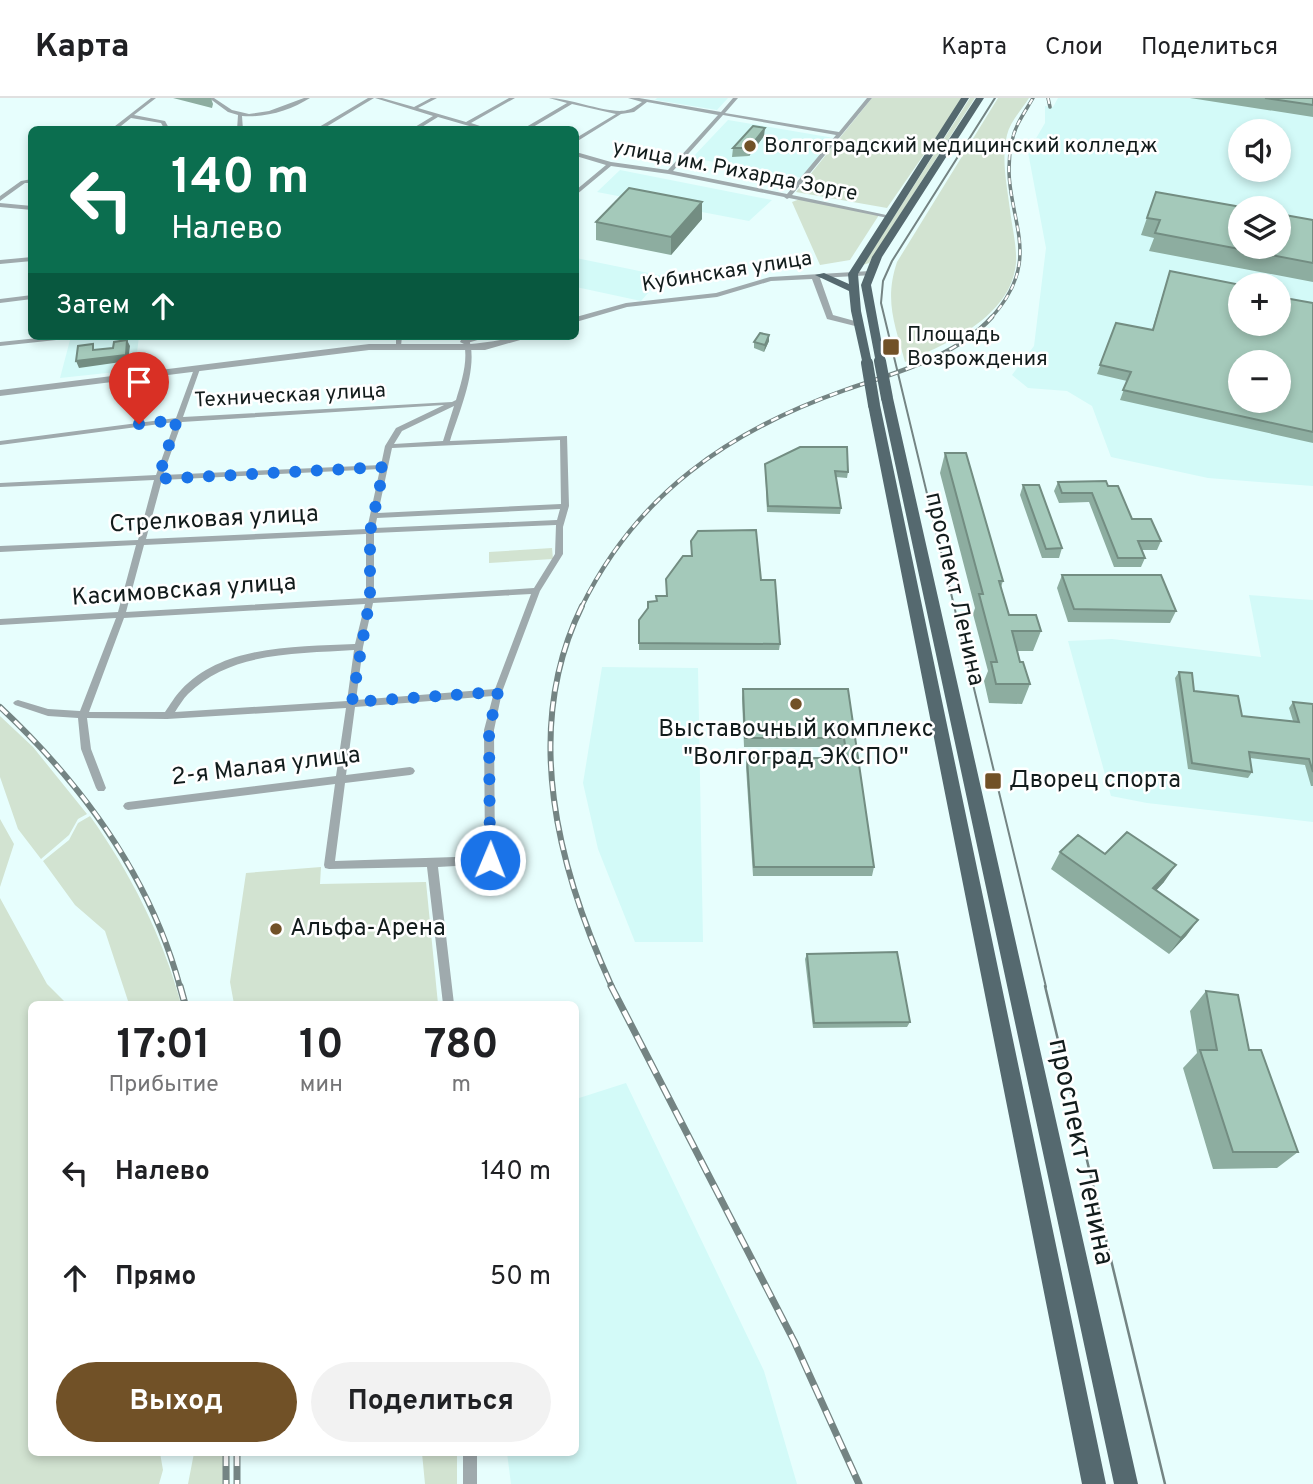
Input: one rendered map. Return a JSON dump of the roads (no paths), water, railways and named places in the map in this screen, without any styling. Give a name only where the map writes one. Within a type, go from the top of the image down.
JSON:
[{"type":"main road","points":[[881,402],[867,362],[853,289],[853,274],[965,98]]},
{"type":"main road","points":[[881,402],[880,361],[866,285],[877,257],[980,98]]},
{"type":"main road","points":[[818,275],[853,289]]},
{"type":"main road","name":"проспект Ленина","points":[[881,402],[962,830],[1094,1484]]},
{"type":"main road","name":"проспект Ленина","points":[[881,402],[983,830],[1126,1484]]},
{"type":"main road","points":[[962,830],[983,830]]},
{"type":"main road","points":[[1020,1122],[1027,1130],[1036,1133],[1047,1123]]},
{"type":"street","points":[[117,126],[155,98]]},
{"type":"street","points":[[211,98],[240,113],[271,112],[308,98]]},
{"type":"street","points":[[323,126],[374,98],[473,126]]},
{"type":"street","points":[[415,108],[435,98]]},
{"type":"street","points":[[467,123],[513,98]]},
{"type":"street","points":[[551,98],[620,113],[632,111],[646,101]]},
{"type":"street","points":[[530,126],[578,98]]},
{"type":"street","points":[[630,98],[840,134]]},
{"type":"street","points":[[669,172],[736,98]]},
{"type":"street","points":[[787,197],[870,98]]},
{"type":"street","points":[[240,113],[240,126]]},
{"type":"street","points":[[579,139],[620,113]]},
{"type":"street","points":[[419,126],[438,115]]},
{"type":"street","points":[[129,116],[163,122],[166,126]]},
{"type":"street","name":"улица им. Рихарда Зорге","points":[[579,156],[610,164],[669,172],[888,216]]},
{"type":"street","points":[[579,190],[610,164]]},
{"type":"street","points":[[0,200],[28,182]]},
{"type":"street","points":[[0,205],[28,208]]},
{"type":"street","points":[[0,262],[28,258]]},
{"type":"street","name":"Кубинская улица","points":[[579,317],[631,304],[726,293],[770,279],[870,273]]},
{"type":"street","points":[[818,275],[831,317],[859,325]]},
{"type":"street","points":[[0,301],[28,298]]},
{"type":"street","points":[[0,344],[38,340]]},
{"type":"street","points":[[0,393],[399,341],[429,347],[468,341],[470,358],[446,442]]},
{"type":"street","points":[[101,788],[86,750],[82,717],[121,615],[158,479],[197,369]]},
{"type":"street","points":[[389,446],[564,438],[565,506],[560,522],[559,554],[536,591],[498,692],[489,730],[490,860],[329,864],[359,647],[370,598],[370,532],[389,446],[400,430],[457,402]]},
{"type":"street","name":"Техническая улица","points":[[0,443],[177,420],[457,402]]},
{"type":"street","points":[[0,485],[384,467]]},
{"type":"street","points":[[374,516],[565,506]]},
{"type":"street","name":"Стрелковая улица","points":[[0,550],[560,522]]},
{"type":"street","name":"Касимовская улица","points":[[0,622],[370,598],[536,591]]},
{"type":"street","points":[[167,716],[174,701],[213,667],[250,655],[359,647]]},
{"type":"street","points":[[18,703],[28,710],[82,717],[167,716],[498,692]]},
{"type":"street","name":"2-я Малая улица","points":[[128,806],[410,771]]},
{"type":"street","points":[[432,863],[448,1001]]},
{"type":"street","points":[[470,1456],[470,1484]]},
{"type":"tram line","points":[[995,98],[892,261],[883,281],[881,303],[1046,987]]},
{"type":"tram line","points":[[1045,986],[1165,1484]]},
{"type":"railway","points":[[990,319],[1008,295],[1017,273],[1020,252],[1009,166],[1013,135],[1033,98]]},
{"type":"railway","points":[[1048,98],[1050,107]]},
{"type":"railway","points":[[582,607],[603,568],[629,532],[658,500],[690,472],[725,447],[762,425],[802,407],[942,354],[977,331],[990,319]]},
{"type":"railway","points":[[582,607],[564,653],[553,701],[550,750],[554,799],[563,847],[576,895],[612,987]]},
{"type":"railway","points":[[0,707],[59,768],[110,835],[151,907],[180,987]]},
{"type":"railway","points":[[180,986],[184,1001]]},
{"type":"railway","points":[[611,986],[794,1341],[859,1484]]},
{"type":"railway","points":[[226,1456],[226,1484]]},
{"type":"railway","points":[[237,1456],[237,1484]]},
{"type":"place","name":"Волгоградский медицинский колледж","points":[[750,146]]},
{"type":"place","name":"Площадь Возрождения","points":[[891,347]]},
{"type":"place","name":"Выставочный комплекс \"Волгоград ЭКСПО\"","points":[[796,704]]},
{"type":"place","name":"Дворец спорта","points":[[993,781]]},
{"type":"place","name":"Альфа-Арена","points":[[276,929]]}]
